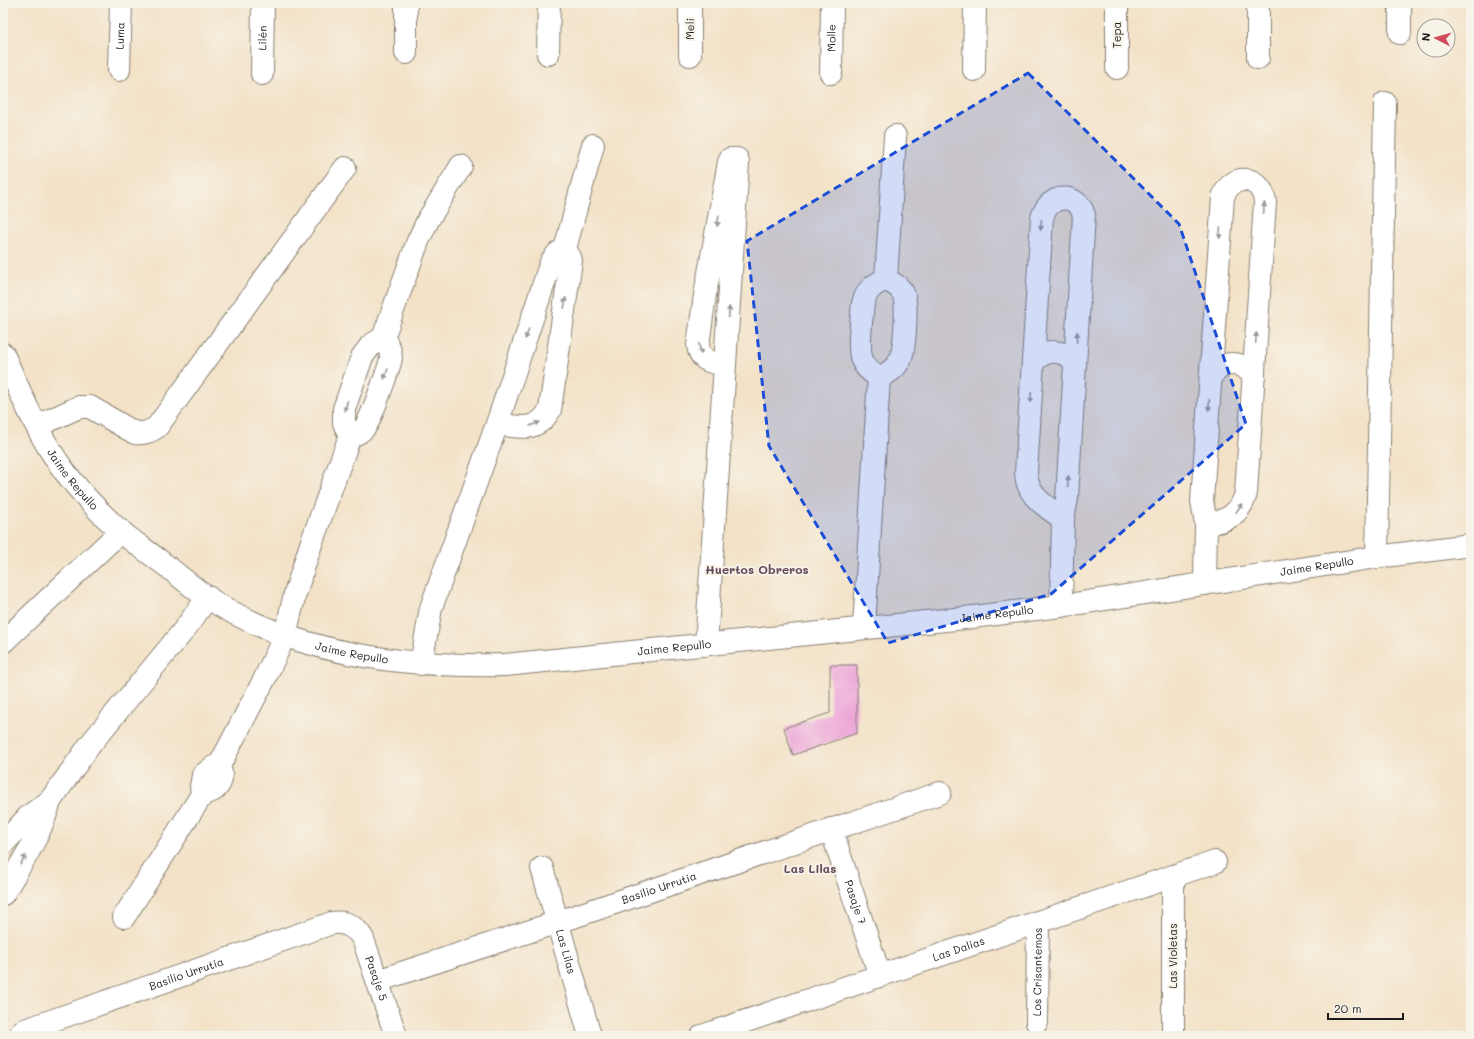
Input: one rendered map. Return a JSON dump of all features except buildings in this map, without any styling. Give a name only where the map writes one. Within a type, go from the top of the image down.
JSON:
[{"type":"street","name":"Luma","points":[[119,70],[120,3]]},
{"type":"street","name":"Lilén","points":[[262,74],[263,3]]},
{"type":"street","points":[[406,3],[406,53]]},
{"type":"street","points":[[548,54],[549,3]]},
{"type":"street","name":"Meli","points":[[690,3],[690,55]]},
{"type":"street","name":"Molle","points":[[831,73],[832,3]]},
{"type":"street","points":[[974,70],[975,3]]},
{"type":"street","name":"Tepa","points":[[1117,3],[1117,68]]},
{"type":"street","points":[[1258,3],[1258,58]]},
{"type":"street","points":[[1400,3],[1400,33]]},
{"type":"street","points":[[1376,557],[1385,102]]},
{"type":"street","points":[[886,280],[895,136]]},
{"type":"street","points":[[421,664],[433,602],[497,424],[551,262],[558,253],[565,249],[593,145]]},
{"type":"street","points":[[706,645],[725,365],[738,162],[737,159],[734,158],[730,159],[729,162],[702,309],[698,345],[698,351],[706,360],[725,365]]},
{"type":"street","points":[[124,917],[203,793],[215,790],[222,779],[219,766],[265,678],[285,635],[295,594],[311,544],[350,436],[344,423],[344,409],[362,357],[371,345],[383,338],[418,241],[428,220],[461,166]]},
{"type":"street","points":[[37,426],[79,407],[85,406],[90,407],[135,433],[142,434],[152,430],[161,420],[345,168]]},
{"type":"street","points":[[1205,584],[1206,523],[1202,501],[1223,197],[1229,185],[1234,182],[1245,180],[1253,182],[1260,187],[1264,194],[1265,202],[1246,493],[1244,501],[1234,515],[1216,523],[1206,523]]},
{"type":"street","points":[[1061,606],[1063,519],[1067,498],[1084,216],[1079,204],[1072,200],[1063,198],[1050,203],[1043,212],[1042,218],[1027,480],[1032,494],[1063,519]]},
{"type":"street","points":[[497,424],[527,427],[534,426],[541,422],[550,410],[571,261],[565,249]]},
{"type":"street","points":[[886,280],[894,283],[904,294],[906,306],[903,351],[900,360],[894,368],[887,374],[879,377],[866,367],[862,360],[860,351],[863,303],[870,289],[877,283],[886,280]]},
{"type":"street","points":[[350,436],[355,435],[366,427],[389,365],[390,352],[388,345],[383,338]]},
{"type":"street","points":[[1033,362],[1045,353],[1054,352],[1069,356],[1075,362]]},
{"type":"street","name":"Jaime Repullo","points":[[3,354],[37,426],[50,449],[82,492],[121,531],[208,597],[258,624],[285,635],[333,650],[377,659],[421,664],[463,666],[506,665],[706,645],[965,618],[1061,606],[1376,557],[1471,545]]},
{"type":"street","points":[[1210,376],[1216,369],[1231,363],[1248,369],[1254,376]]},
{"type":"street","points":[[864,628],[879,377]]},
{"type":"street","points":[[3,642],[121,531]]},
{"type":"street","points":[[3,844],[29,816],[50,800],[92,742],[184,630],[208,597]]},
{"type":"street","name":"Basilio Urrutia","points":[[377,981],[558,922],[940,793]]},
{"type":"street","points":[[3,894],[36,839],[45,820],[50,800]]},
{"type":"street","name":"Pasaje 7","points":[[831,829],[880,976]]},
{"type":"street","name":"Las Dalias","points":[[702,1036],[1215,862]]},
{"type":"street","name":"Las Lilas","points":[[542,868],[590,1036]]},
{"type":"street","name":"Las Violetas","points":[[1173,876],[1173,1036]]},
{"type":"street","name":"Basilio Urrutia","points":[[22,1030],[61,1027],[332,923],[338,922],[350,925]]},
{"type":"street","name":"Los Crisantemos","points":[[1037,1022],[1038,922]]},
{"type":"street","name":"Pasaje 5","points":[[350,925],[356,929],[363,939],[396,1036]]},
{"type":"highlighted area","points":[[1028,73],[1179,224],[1246,424],[1051,594],[888,643],[769,446],[747,241]]},
{"type":"district","name":"Huertos Obreros","points":[[757,570]]},
{"type":"district","name":"Las Lilas","points":[[810,869]]}]
